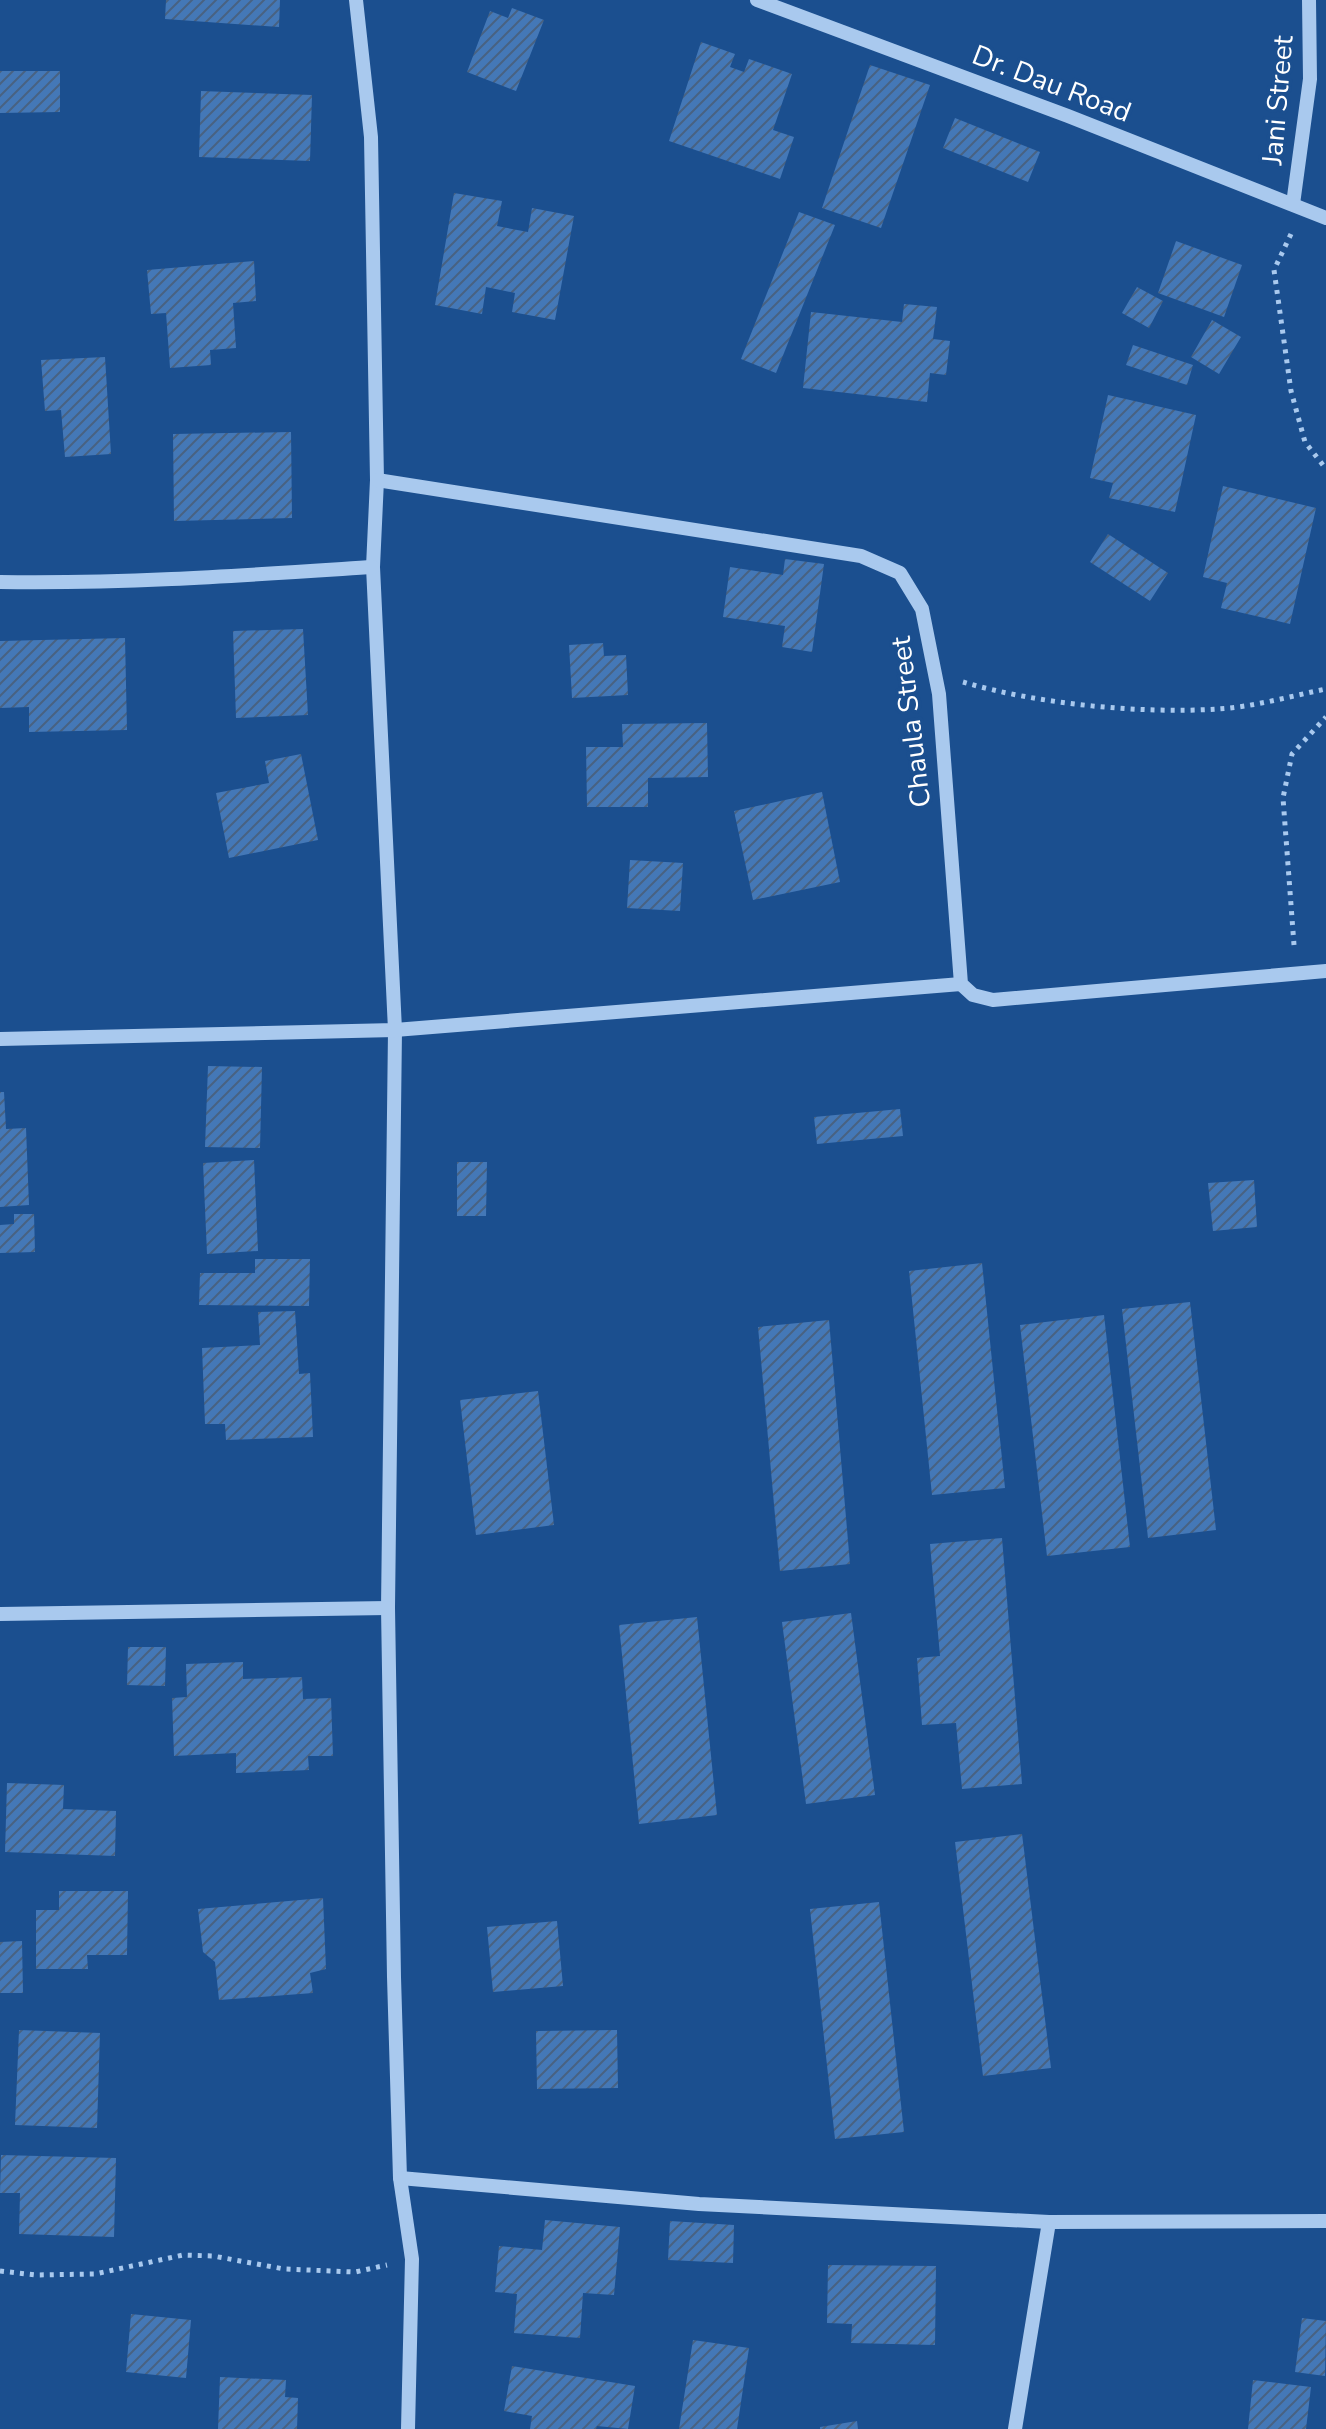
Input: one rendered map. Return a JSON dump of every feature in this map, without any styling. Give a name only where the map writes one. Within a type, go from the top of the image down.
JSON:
[{"type":"street","points":[[356,0],[371,137],[377,480],[373,567],[395,1030],[388,1608],[400,2178],[412,2259],[408,2429]]},
{"type":"street","name":"Dr. Dau Road","points":[[757,0],[1068,116],[1326,218]]},
{"type":"street","name":"Jani Street","points":[[1300,207],[1310,79],[1309,0]]},
{"type":"street","name":"Chaula Street","points":[[377,480],[861,556],[900,573],[922,609],[939,694],[961,984]]},
{"type":"street","points":[[0,582],[225,577],[373,567]]},
{"type":"street","points":[[0,1039],[395,1030],[961,984],[973,995],[993,1000],[1326,971]]},
{"type":"street","points":[[0,1614],[388,1608]]},
{"type":"street","points":[[400,2178],[699,2204],[1049,2222],[1326,2221]]},
{"type":"street","points":[[1015,2429],[1049,2222]]},
{"type":"path","points":[[1300,207],[1274,270],[1291,391],[1305,442],[1326,469]]},
{"type":"path","points":[[934,673],[1004,694],[1121,708],[1219,709],[1326,689]]},
{"type":"path","points":[[1296,973],[1283,798],[1292,754],[1326,717]]},
{"type":"path","points":[[0,2271],[36,2275],[95,2274],[183,2255],[213,2256],[284,2269],[355,2272],[412,2259]]},
{"type":"building","points":[[166,0],[280,0],[279,27],[165,19]]},
{"type":"building","points":[[512,8],[544,20],[516,91],[467,72],[490,11],[508,18]]},
{"type":"building","points":[[701,42],[735,54],[730,67],[744,72],[749,59],[792,74],[773,130],[794,137],[780,179],[669,141]]},
{"type":"building","points":[[870,65],[930,85],[881,228],[822,208]]},
{"type":"building","points":[[0,71],[60,71],[60,112],[0,113]]},
{"type":"building","points":[[201,91],[312,95],[310,161],[199,157]]},
{"type":"building","points":[[955,118],[1040,152],[1028,182],[943,148]]},
{"type":"building","points":[[454,193],[502,201],[497,226],[528,232],[532,208],[574,216],[555,320],[512,312],[515,293],[486,287],[482,314],[435,305]]},
{"type":"building","points":[[799,212],[835,225],[776,373],[741,359]]},
{"type":"building","points":[[1176,241],[1242,265],[1224,317],[1158,293]]},
{"type":"building","points":[[254,261],[256,301],[233,303],[236,348],[210,350],[211,365],[170,368],[166,313],[151,314],[147,270]]},
{"type":"building","points":[[1137,287],[1163,301],[1149,328],[1122,313]]},
{"type":"building","points":[[904,304],[937,307],[933,339],[950,341],[946,375],[930,373],[927,402],[803,388],[811,312],[902,322]]},
{"type":"building","points":[[1212,320],[1241,337],[1219,374],[1191,357]]},
{"type":"building","points":[[1133,345],[1193,365],[1187,385],[1126,365]]},
{"type":"building","points":[[105,357],[111,454],[65,457],[61,410],[45,411],[41,360]]},
{"type":"building","points":[[1108,395],[1196,415],[1175,512],[1109,498],[1113,483],[1090,478]]},
{"type":"building","points":[[291,432],[292,518],[174,521],[173,434]]},
{"type":"building","points":[[1223,486],[1316,508],[1290,624],[1221,608],[1227,583],[1203,577]]},
{"type":"building","points":[[1108,534],[1168,573],[1150,601],[1090,562]]},
{"type":"building","points":[[785,559],[824,564],[812,652],[782,647],[785,626],[723,617],[730,567],[783,575]]},
{"type":"building","points":[[303,629],[308,715],[236,718],[233,631]]},
{"type":"building","points":[[125,638],[127,730],[29,732],[29,707],[0,708],[0,641]]},
{"type":"building","points":[[603,643],[604,656],[626,655],[628,695],[572,698],[569,645]]},
{"type":"building","points":[[707,723],[708,777],[648,778],[648,807],[587,807],[586,747],[623,747],[622,724]]},
{"type":"building","points":[[301,754],[318,840],[229,858],[216,793],[269,783],[265,761]]},
{"type":"building","points":[[822,792],[840,882],[753,900],[734,811]]},
{"type":"building","points":[[630,860],[683,863],[680,911],[627,908]]},
{"type":"building","points":[[208,1066],[262,1067],[260,1148],[205,1147]]},
{"type":"building","points":[[0,1092],[4,1092],[6,1129],[26,1128],[29,1205],[0,1207]]},
{"type":"building","points":[[900,1109],[903,1136],[817,1144],[814,1117]]},
{"type":"building","points":[[254,1160],[258,1251],[207,1254],[203,1163]]},
{"type":"building","points":[[457,1162],[487,1162],[486,1216],[457,1216]]},
{"type":"building","points":[[1254,1180],[1257,1227],[1213,1231],[1208,1183]]},
{"type":"building","points":[[14,1214],[34,1214],[35,1252],[0,1253],[0,1225],[14,1224]]},
{"type":"building","points":[[255,1259],[310,1259],[309,1306],[199,1305],[200,1273],[255,1273]]},
{"type":"building","points":[[982,1263],[1005,1488],[932,1495],[909,1271]]},
{"type":"building","points":[[1190,1302],[1216,1530],[1148,1538],[1122,1309]]},
{"type":"building","points":[[295,1311],[299,1374],[310,1373],[313,1437],[226,1440],[225,1424],[205,1424],[202,1348],[260,1345],[258,1312]]},
{"type":"building","points":[[1104,1315],[1130,1547],[1047,1556],[1020,1325]]},
{"type":"building","points":[[829,1320],[850,1564],[780,1571],[758,1327]]},
{"type":"building","points":[[538,1391],[554,1525],[476,1535],[460,1400]]},
{"type":"building","points":[[1002,1538],[1022,1784],[962,1789],[956,1723],[922,1725],[917,1658],[940,1656],[930,1544]]},
{"type":"building","points":[[851,1613],[875,1795],[806,1804],[782,1622]]},
{"type":"building","points":[[697,1617],[717,1815],[639,1824],[619,1625]]},
{"type":"building","points":[[128,1647],[166,1647],[165,1686],[127,1685]]},
{"type":"building","points":[[243,1662],[243,1679],[302,1677],[303,1699],[331,1698],[333,1756],[308,1756],[309,1770],[236,1773],[236,1753],[174,1756],[172,1698],[187,1697],[186,1664]]},
{"type":"building","points":[[7,1783],[64,1785],[63,1809],[116,1811],[115,1856],[5,1852]]},
{"type":"building","points":[[1022,1834],[1051,2068],[983,2076],[955,1842]]},
{"type":"building","points":[[59,1891],[128,1891],[127,1955],[87,1955],[88,1969],[36,1969],[36,1910],[59,1910]]},
{"type":"building","points":[[323,1898],[326,1969],[310,1973],[313,1993],[219,2000],[215,1962],[203,1952],[198,1909]]},
{"type":"building","points":[[879,1902],[904,2132],[835,2139],[810,1909]]},
{"type":"building","points":[[557,1921],[563,1986],[493,1992],[487,1927]]},
{"type":"building","points":[[22,1941],[23,1993],[0,1993],[0,1942]]},
{"type":"building","points":[[19,2030],[100,2033],[97,2128],[15,2125]]},
{"type":"building","points":[[617,2030],[618,2088],[537,2089],[536,2031]]},
{"type":"building","points":[[1,2155],[116,2158],[114,2237],[19,2234],[20,2193],[0,2193]]},
{"type":"building","points":[[545,2220],[620,2227],[614,2295],[583,2293],[580,2338],[514,2333],[517,2294],[495,2292],[499,2246],[542,2250]]},
{"type":"building","points":[[670,2221],[734,2225],[733,2263],[668,2260]]},
{"type":"building","points":[[828,2265],[936,2266],[935,2345],[851,2343],[852,2324],[827,2323]]},
{"type":"building","points":[[131,2314],[191,2320],[186,2378],[126,2372]]},
{"type":"building","points":[[1302,2318],[1326,2321],[1325,2376],[1295,2372]]},
{"type":"building","points":[[693,2340],[749,2348],[737,2429],[679,2429]]},
{"type":"building","points":[[512,2366],[635,2386],[628,2429],[597,2426],[596,2429],[530,2429],[532,2416],[504,2411]]},
{"type":"building","points":[[220,2377],[286,2380],[285,2397],[298,2398],[297,2429],[218,2429]]},
{"type":"building","points":[[1253,2380],[1311,2387],[1306,2429],[1248,2429]]},
{"type":"building","points":[[857,2421],[858,2429],[820,2429],[820,2427]]}]
